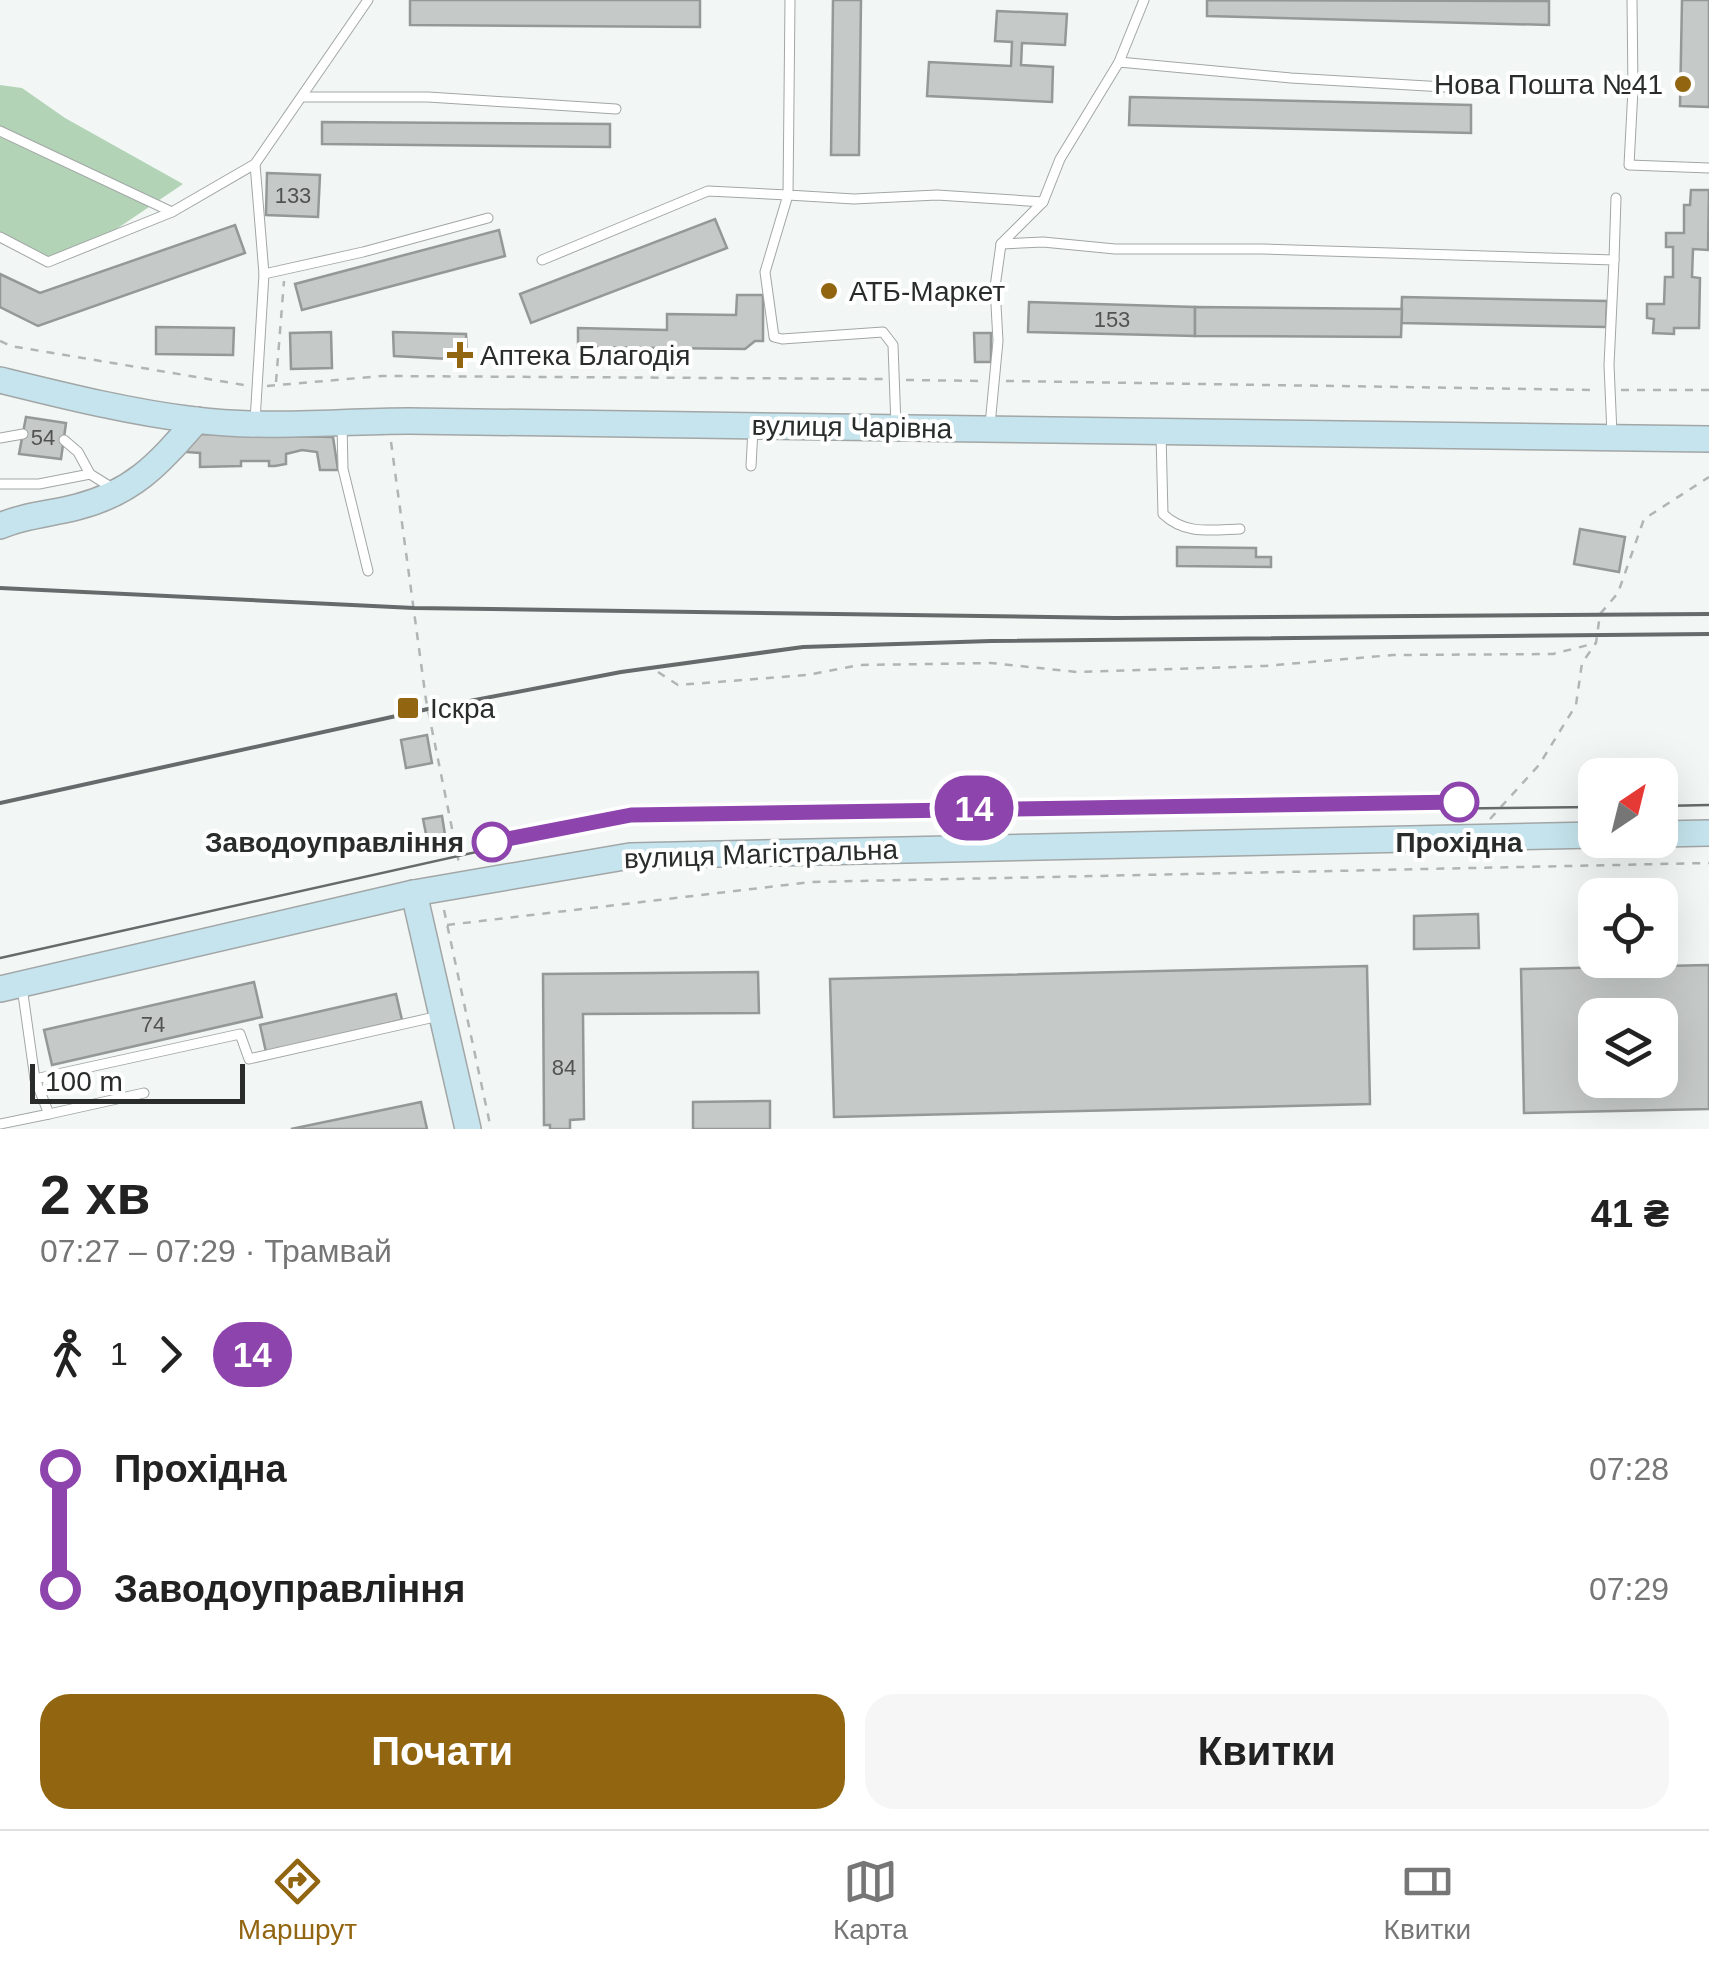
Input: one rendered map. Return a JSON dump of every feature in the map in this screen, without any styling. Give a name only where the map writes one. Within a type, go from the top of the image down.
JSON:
[{"type":"street","name":"вулиця Чарівна","points":[[0,380],[96,404],[197,420],[256,423],[388,421],[1709,440]]},
{"type":"street","points":[[0,526],[18,518],[76,508],[120,494],[154,470],[197,420]]},
{"type":"street","points":[[1678,834],[1709,833]]},
{"type":"street","name":"вулиця Магістральна","points":[[11,987],[439,889],[630,856],[1578,835]]},
{"type":"street","points":[[439,889],[442,1016],[468,1129]]},
{"type":"lane","points":[[0,237],[48,262],[172,212],[256,164],[368,0]]},
{"type":"lane","points":[[790,0],[788,196],[765,272],[774,337],[883,332],[893,346],[896,428]]},
{"type":"lane","points":[[990,429],[998,341],[995,287],[1001,244],[1043,202],[1060,159],[1119,62],[1144,0]]},
{"type":"lane","points":[[1632,0],[1629,165],[1709,168]]},
{"type":"lane","points":[[1119,62],[1461,88]]},
{"type":"lane","points":[[302,97],[428,98],[616,109]]},
{"type":"lane","points":[[0,131],[172,212]]},
{"type":"lane","points":[[256,164],[264,274],[256,423]]},
{"type":"lane","points":[[542,260],[708,190],[854,199],[938,195],[1043,202]]},
{"type":"lane","points":[[1612,438],[1616,198]]},
{"type":"lane","points":[[264,274],[488,218]]},
{"type":"lane","points":[[1001,244],[1044,242],[1115,248],[1614,260]]},
{"type":"lane","points":[[342,422],[344,469],[368,571]]},
{"type":"lane","points":[[752,466],[753,426]]},
{"type":"lane","points":[[1161,432],[1164,514],[1173,524],[1188,530],[1240,529]]},
{"type":"lane","points":[[0,438],[23,434]]},
{"type":"lane","points":[[64,440],[78,452],[90,474],[120,494]]},
{"type":"lane","points":[[0,484],[39,484],[90,474]]},
{"type":"lane","points":[[11,987],[35,1080],[49,1114]]},
{"type":"lane","points":[[35,1080],[240,1034],[249,1059],[442,1016]]},
{"type":"lane","points":[[0,1124],[144,1094]]},
{"type":"path","points":[[276,385],[285,269]]},
{"type":"path","points":[[0,341],[255,387],[382,376],[1709,390]]},
{"type":"path","points":[[388,421],[426,700],[439,889],[491,1129]]},
{"type":"path","points":[[1476,837],[1539,765],[1576,705],[1582,663],[1596,643],[1600,614],[1618,593],[1644,519],[1709,477]]},
{"type":"path","points":[[658,672],[678,684],[807,675],[860,666],[991,663],[1076,672],[1264,666],[1393,656],[1554,654],[1596,643]]},
{"type":"path","points":[[448,925],[811,882],[1709,863]]},
{"type":"green space","points":[[0,85],[22,88],[65,118],[183,184],[112,232],[48,262],[0,236]]},
{"type":"building","points":[[410,0],[700,0],[700,27],[410,25]]},
{"type":"building","points":[[833,0],[861,0],[859,155],[831,155]]},
{"type":"building","points":[[1207,0],[1549,1],[1549,25],[1207,16]]},
{"type":"building","points":[[1682,0],[1709,0],[1709,107],[1680,106]]},
{"type":"building","points":[[997,11],[1067,14],[1065,45],[1022,43],[1021,65],[1053,67],[1052,102],[927,96],[929,62],[1011,66],[1012,42],[995,41]]},
{"type":"building","points":[[1130,97],[1471,105],[1471,133],[1129,125]]},
{"type":"building","points":[[322,122],[610,124],[610,147],[322,144]]},
{"type":"building","points":[[267,173],[320,175],[318,217],[266,215]]},
{"type":"building","points":[[1691,190],[1709,190],[1708,250],[1693,249],[1692,277],[1700,278],[1699,328],[1674,328],[1674,334],[1653,333],[1654,319],[1647,318],[1647,304],[1664,304],[1665,277],[1673,277],[1673,247],[1666,247],[1666,233],[1684,233],[1684,205],[1690,205]]},
{"type":"building","points":[[715,219],[727,248],[531,323],[520,294]]},
{"type":"building","points":[[235,225],[245,253],[38,326],[0,307],[0,274],[40,293]]},
{"type":"building","points":[[499,230],[505,256],[302,310],[295,284]]},
{"type":"building","points":[[737,295],[763,295],[763,341],[755,341],[745,349],[578,347],[578,328],[667,330],[667,314],[736,315]]},
{"type":"building","points":[[1402,297],[1607,301],[1606,327],[1401,323]]},
{"type":"building","points":[[1029,302],[1195,307],[1195,336],[1028,332]]},
{"type":"building","points":[[1195,307],[1402,309],[1401,337],[1195,336]]},
{"type":"building","points":[[156,327],[234,328],[233,355],[156,354]]},
{"type":"building","points":[[331,332],[332,368],[291,369],[290,333]]},
{"type":"building","points":[[393,332],[466,334],[467,360],[394,356]]},
{"type":"building","points":[[974,333],[991,333],[991,362],[975,362]]},
{"type":"building","points":[[26,417],[66,423],[61,459],[19,454]]},
{"type":"building","points":[[196,434],[333,437],[338,470],[320,470],[317,452],[302,450],[286,454],[286,464],[275,466],[269,466],[269,461],[241,461],[241,466],[200,467],[200,453],[185,452]]},
{"type":"building","points":[[1580,529],[1625,537],[1619,572],[1574,564]]},
{"type":"building","points":[[1177,547],[1256,548],[1256,557],[1271,557],[1271,567],[1177,566]]},
{"type":"building","points":[[427,735],[432,763],[406,768],[401,740]]},
{"type":"building","points":[[442,816],[446,841],[428,844],[423,819]]},
{"type":"building","points":[[1478,914],[1479,948],[1414,949],[1414,916]]},
{"type":"building","points":[[1709,965],[1709,1109],[1524,1113],[1521,969],[1578,968],[1578,978],[1678,978],[1678,966]]},
{"type":"building","points":[[1367,966],[1370,1104],[834,1117],[830,979]]},
{"type":"building","points":[[758,972],[759,1013],[583,1014],[584,1119],[570,1120],[570,1129],[550,1129],[550,1125],[544,1125],[543,974]]},
{"type":"building","points":[[254,982],[262,1017],[52,1065],[44,1030]]},
{"type":"building","points":[[396,994],[402,1020],[266,1052],[260,1025]]},
{"type":"building","points":[[770,1101],[770,1129],[693,1129],[693,1102]]},
{"type":"building","points":[[421,1102],[427,1129],[291,1129]]},
{"type":"tram line","name":"14","points":[[492,842],[631,815],[1459,802]]},
{"type":"tram line","points":[[1678,806],[1709,805]]},
{"type":"tram line","points":[[0,958],[521,842],[630,823],[985,814],[1578,807]]},
{"type":"railway","points":[[0,588],[414,608],[1115,618],[1709,614]]},
{"type":"railway","points":[[0,803],[428,709],[621,672],[803,647],[991,641],[1709,634]]},
{"type":"place","name":"Нова Пошта №41","points":[[1683,84]]},
{"type":"place","name":"АТБ-Маркет","points":[[829,291]]},
{"type":"place","name":"Аптека Благодія","points":[[460,355]]},
{"type":"place","name":"Іскра","points":[[408,708]]},
{"type":"place","name":"Прохідна","points":[[1459,802]]},
{"type":"place","name":"Заводоуправління","points":[[492,842]]}]
